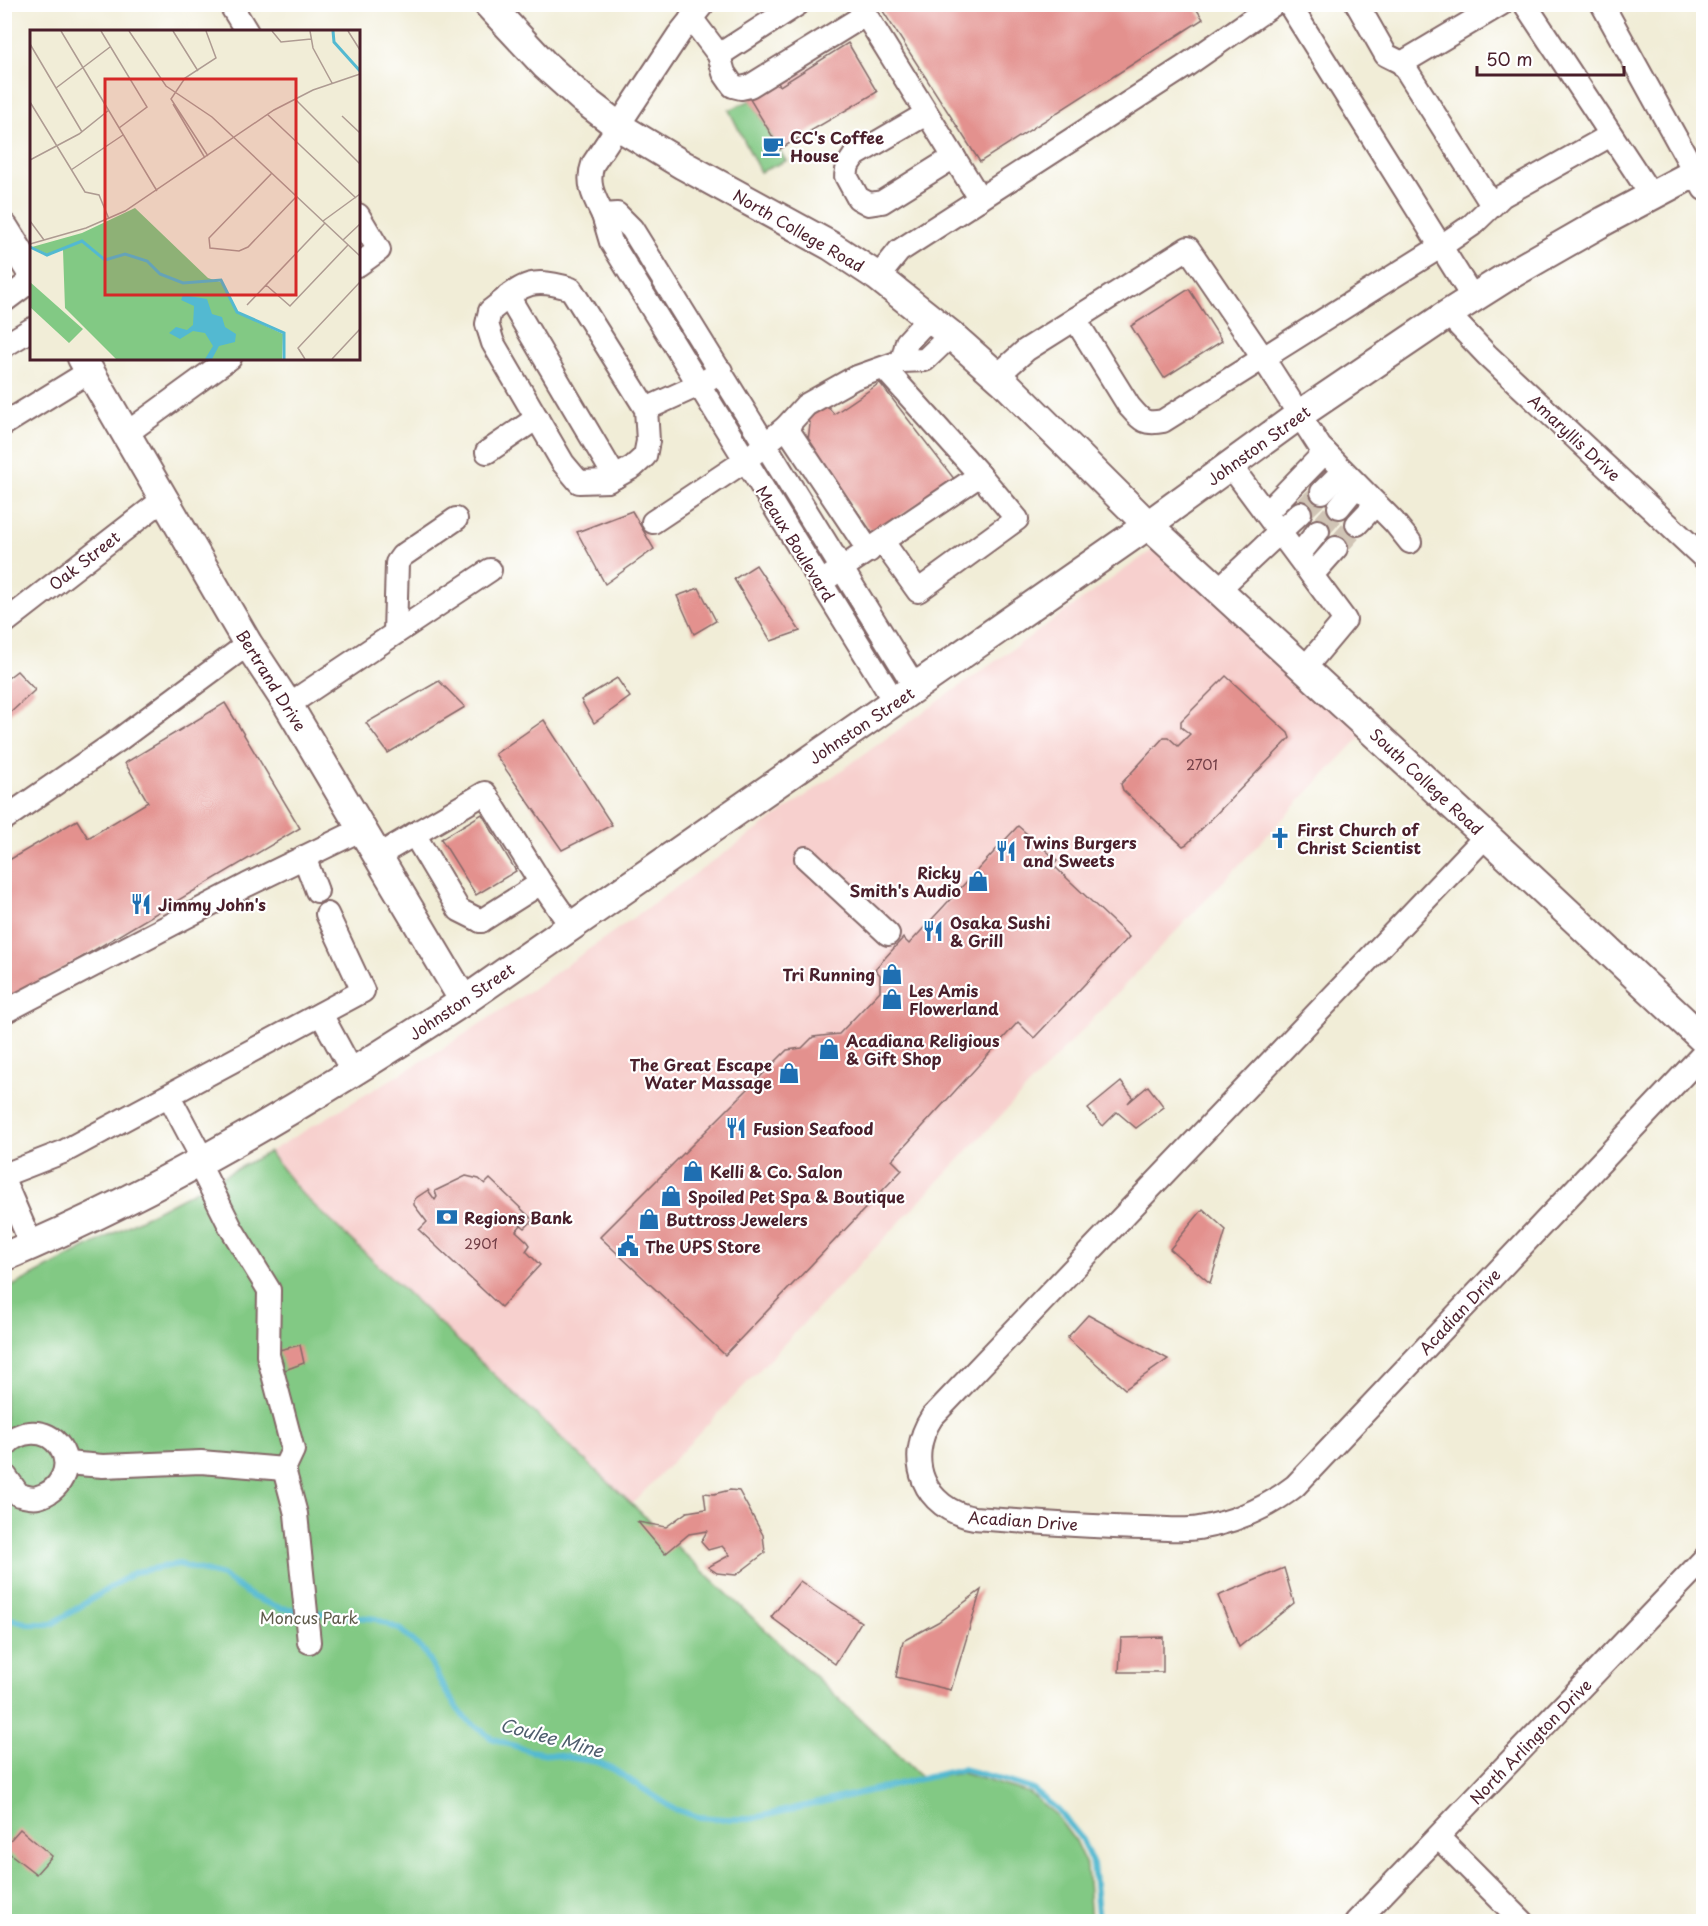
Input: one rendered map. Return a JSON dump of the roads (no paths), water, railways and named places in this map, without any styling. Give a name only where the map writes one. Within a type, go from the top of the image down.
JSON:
[{"type":"main road","name":"North College Road","points":[[488,4],[545,65],[584,100],[618,126],[683,165],[831,246],[878,277],[940,326],[997,376],[1148,525]]},
{"type":"main road","name":"Johnston Street","points":[[4,1257],[32,1246],[201,1161],[353,1072],[464,1001],[1148,525],[1299,415],[1448,314],[1651,195],[1700,177]]},
{"type":"main road","points":[[4,228],[30,270]]},
{"type":"main road","name":"Bertrand Drive","points":[[86,365],[248,644],[288,705],[464,1001]]},
{"type":"main road","name":"South College Road","points":[[1148,525],[1704,1040]]},
{"type":"street","points":[[230,4],[246,30]]},
{"type":"street","points":[[719,55],[798,4]]},
{"type":"street","points":[[878,277],[899,251],[1184,67],[1274,4]]},
{"type":"street","points":[[1289,4],[1473,298]]},
{"type":"street","points":[[1357,4],[1386,55],[1402,63],[1492,205]]},
{"type":"street","points":[[1402,63],[1501,4]]},
{"type":"street","points":[[1525,4],[1651,195]]},
{"type":"street","points":[[1602,4],[1700,177]]},
{"type":"street","points":[[697,11],[719,55],[724,73],[733,86],[741,88],[750,86],[862,10],[980,199]]},
{"type":"street","name":"Meaux Boulevard","points":[[697,11],[665,54],[593,164],[589,174],[594,197],[603,215],[611,242],[820,582],[904,694]]},
{"type":"street","points":[[926,114],[854,156],[848,165],[846,176],[858,198],[869,204],[882,202],[954,158]]},
{"type":"street","points":[[1075,319],[1129,406],[1140,419],[1150,424],[1163,421],[1440,247],[1472,225],[1502,196],[1611,135]]},
{"type":"street","name":"Meaux Boulevard","points":[[603,215],[617,214],[632,229],[843,569],[904,694]]},
{"type":"street","points":[[360,218],[379,250],[360,264]]},
{"type":"street","points":[[997,376],[1026,350],[1188,248],[1325,452],[1410,542]]},
{"type":"street","points":[[4,301],[30,282]]},
{"type":"street","points":[[551,282],[571,289],[646,409],[648,441],[645,456],[633,467],[608,481],[579,482],[563,463],[493,343],[487,324],[490,310],[523,285],[551,282]]},
{"type":"street","points":[[508,296],[615,477]]},
{"type":"street","name":"Amaryllis Drive","points":[[1448,314],[1487,355],[1704,558]]},
{"type":"street","points":[[653,522],[746,460],[786,427],[806,405],[854,378],[893,365],[925,360],[940,326]]},
{"type":"street","points":[[4,346],[30,330]]},
{"type":"street","points":[[127,433],[227,360]]},
{"type":"street","points":[[4,424],[86,365]]},
{"type":"street","points":[[786,427],[876,546],[918,591],[1017,519],[893,365]]},
{"type":"street","points":[[646,409],[699,385],[721,371]]},
{"type":"street","points":[[487,452],[537,418]]},
{"type":"street","points":[[1266,513],[1325,452]]},
{"type":"street","points":[[1230,465],[1345,620],[1304,669]]},
{"type":"street","points":[[820,582],[843,569],[980,475]]},
{"type":"street","points":[[1322,492],[1350,478]]},
{"type":"street","points":[[1339,507],[1350,478]]},
{"type":"street","name":"Oak Street","points":[[4,623],[165,498]]},
{"type":"street","points":[[1357,524],[1376,504]]},
{"type":"street","points":[[1218,590],[1300,513]]},
{"type":"street","points":[[395,633],[397,563],[402,556],[456,519]]},
{"type":"street","points":[[1298,556],[1318,531]]},
{"type":"street","points":[[1312,575],[1336,548]]},
{"type":"street","points":[[288,705],[490,570]]},
{"type":"street","points":[[4,819],[120,739],[248,644]]},
{"type":"street","points":[[377,855],[417,838],[485,793],[541,883],[571,926]]},
{"type":"street","points":[[4,1012],[247,885],[362,829]]},
{"type":"street","name":"Acadian Drive","points":[[1486,836],[932,1418],[924,1430],[919,1450],[920,1471],[937,1502],[962,1516],[974,1518],[1197,1529],[1244,1515],[1277,1500],[1295,1486],[1704,1053]]},
{"type":"street","points":[[417,838],[459,910],[481,921],[541,883]]},
{"type":"street","points":[[304,857],[317,891]]},
{"type":"street","points":[[806,858],[888,934]]},
{"type":"street","points":[[4,1175],[63,1152],[363,991],[327,914]]},
{"type":"street","points":[[321,1014],[353,1072]]},
{"type":"street","points":[[169,1096],[231,1228],[269,1290],[268,1355],[293,1450],[284,1469],[296,1514],[309,1642]]},
{"type":"street","points":[[4,1181],[32,1246]]},
{"type":"street","points":[[4,1474],[19,1496],[36,1498],[52,1492],[62,1479],[66,1463],[60,1447],[48,1436],[32,1431],[8,1438]]},
{"type":"street","points":[[66,1463],[103,1466],[201,1462],[284,1469]]},
{"type":"street","name":"North Arlington Drive","points":[[1356,1922],[1704,1559]]},
{"type":"street","points":[[1439,1838],[1523,1922]]},
{"type":"waterway","name":"Coulee Mine","points":[[4,1617],[28,1624],[52,1624],[135,1572],[179,1564],[222,1576],[253,1597],[280,1608],[300,1610]]},
{"type":"waterway","name":"Coulee Mine","points":[[311,1612],[376,1619],[401,1630],[425,1652],[446,1692],[464,1717],[491,1738],[530,1751],[598,1762],[613,1769],[674,1809],[699,1817],[750,1819],[962,1769],[1032,1789],[1058,1810],[1081,1838],[1093,1865],[1099,1922]]},
{"type":"tunnel","points":[[1300,513],[1322,492]]},
{"type":"tunnel","points":[[1318,531],[1339,507]]},
{"type":"tunnel","points":[[1336,548],[1357,524]]},
{"type":"place","name":"CC's Coffee House","points":[[773,146]]},
{"type":"place","name":"First Church of Christ Scientist","points":[[1280,838]]},
{"type":"place","name":"Twins Burgers and Sweets","points":[[1006,851]]},
{"type":"place","name":"Ricky Smith's Audio","points":[[978,881]]},
{"type":"place","name":"Jimmy John's","points":[[141,904]]},
{"type":"place","name":"Osaka Sushi & Grill","points":[[933,931]]},
{"type":"place","name":"Tri Running","points":[[892,974]]},
{"type":"place","name":"Les Amis Flowerland","points":[[892,999]]},
{"type":"place","name":"Acadiana Religious & Gift Shop","points":[[829,1049]]},
{"type":"place","name":"The Great Escape Water Massage","points":[[789,1073]]},
{"type":"place","name":"Fusion Seafood","points":[[736,1128]]},
{"type":"place","name":"Kelli & Co. Salon","points":[[693,1171]]},
{"type":"place","name":"Spoiled Pet Spa & Boutique","points":[[671,1196]]},
{"type":"place","name":"Regions Bank","points":[[447,1217]]},
{"type":"place","name":"Buttross Jewelers","points":[[649,1219]]},
{"type":"place","name":"The UPS Store","points":[[628,1246]]},
{"type":"park label","name":"Moncus Park","points":[[309,1617]]}]
